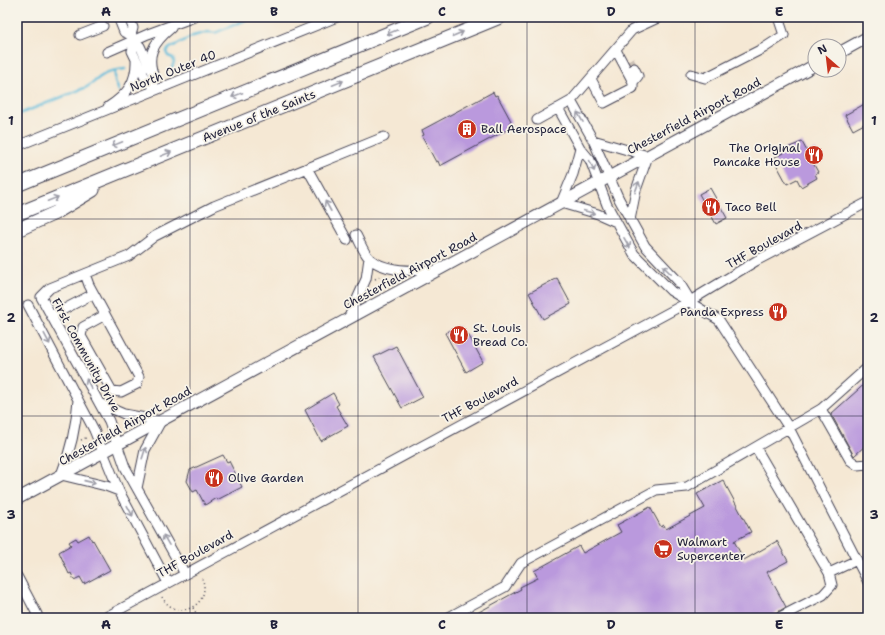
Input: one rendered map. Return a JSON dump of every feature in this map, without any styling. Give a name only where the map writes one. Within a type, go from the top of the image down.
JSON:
[{"type":"highway","points":[[17,185],[428,17]]},
{"type":"highway","name":"Avenue of the Saints","points":[[17,214],[500,17]]},
{"type":"highway","points":[[17,230],[55,213],[130,168]]},
{"type":"highway","points":[[17,179],[42,175]]},
{"type":"main road","points":[[847,49],[868,37]]},
{"type":"main road","name":"Chesterfield Airport Road","points":[[17,499],[102,451],[117,445],[807,70]]},
{"type":"street","points":[[118,17],[124,32],[140,46],[155,80],[154,88]]},
{"type":"street","points":[[129,17],[133,28],[132,51],[148,82],[154,88]]},
{"type":"street","points":[[107,52],[133,39],[194,17]]},
{"type":"street","name":"North Outer 40","points":[[17,146],[88,119],[154,88],[337,17]]},
{"type":"street","points":[[591,79],[604,103],[633,88],[633,82],[625,59],[632,30],[660,17]]},
{"type":"street","points":[[691,74],[705,78],[764,48],[784,35],[778,17]]},
{"type":"street","points":[[151,69],[152,53],[155,44],[175,24]]},
{"type":"street","points":[[80,35],[103,26]]},
{"type":"street","points":[[88,119],[115,103],[132,85],[136,68],[136,59]]},
{"type":"street","points":[[537,120],[571,101],[591,79],[625,59]]},
{"type":"street","points":[[625,59],[638,76],[633,82]]},
{"type":"street","points":[[571,101],[593,140],[630,220],[646,246],[679,282],[690,301]]},
{"type":"street","points":[[558,108],[580,148],[590,160],[607,205],[627,243],[644,265],[671,291],[690,301],[719,320],[789,428],[868,582]]},
{"type":"street","points":[[105,315],[83,327],[80,331],[82,338],[112,391],[121,392],[137,384],[139,377],[105,315],[93,294],[84,274],[129,256],[155,236],[214,206],[384,137]]},
{"type":"street","points":[[593,140],[648,156],[635,193],[630,220]]},
{"type":"street","points":[[580,148],[573,174],[561,203],[598,214],[616,222]]},
{"type":"street","points":[[307,168],[347,240]]},
{"type":"street","name":"THF Boulevard","points":[[104,618],[690,301],[756,261],[868,202]]},
{"type":"street","points":[[356,235],[369,258],[392,268],[437,271]]},
{"type":"street","points":[[348,319],[366,279],[369,258]]},
{"type":"street","name":"First Community Drive","points":[[84,274],[50,288],[41,297],[109,421],[125,467],[185,574]]},
{"type":"street","points":[[51,316],[93,294]]},
{"type":"street","points":[[28,305],[78,400],[119,491],[168,583]]},
{"type":"street","points":[[67,345],[82,338]]},
{"type":"street","points":[[447,618],[504,587],[521,564],[535,556],[656,490],[687,487],[756,448],[821,409],[868,367]]},
{"type":"street","points":[[78,400],[76,426],[71,450],[61,475],[106,486],[119,491]]},
{"type":"street","points":[[98,403],[124,414],[161,421],[145,450],[137,488]]},
{"type":"street","points":[[821,409],[850,460],[857,465],[868,464]]},
{"type":"street","points":[[756,448],[829,574],[832,585],[823,594],[778,618]]},
{"type":"street","points":[[829,574],[857,560]]},
{"type":"street","points":[[17,576],[37,614],[34,618]]},
{"type":"path","points":[[370,282],[386,272]]},
{"type":"path","points":[[81,440],[88,437]]},
{"type":"path","points":[[158,589],[165,601],[171,607],[181,610],[193,607],[199,603],[204,595],[205,588],[197,567]]},
{"type":"path","points":[[193,607],[199,618]]},
{"type":"building","name":"Ball Aerospace","points":[[493,92],[495,96],[497,95],[511,121],[509,123],[512,127],[440,166],[438,161],[436,162],[422,136],[424,135],[422,130]]},
{"type":"building","points":[[868,102],[868,122],[853,130],[845,115]]},
{"type":"building","points":[[802,142],[808,153],[815,149],[821,159],[813,163],[818,172],[815,174],[817,178],[801,187],[797,179],[787,184],[773,158],[783,153],[782,150]]},
{"type":"building","points":[[710,188],[727,218],[716,224],[699,194]]},
{"type":"building","points":[[557,278],[571,304],[543,319],[529,293]]},
{"type":"building","points":[[459,326],[464,336],[468,334],[483,362],[466,372],[445,333]]},
{"type":"building","points":[[396,346],[423,397],[402,408],[374,357]]},
{"type":"building","points":[[868,381],[868,443],[854,456],[831,414]]},
{"type":"building","points":[[333,393],[339,404],[336,406],[348,426],[321,441],[305,410]]},
{"type":"building","points":[[223,455],[227,462],[229,461],[242,487],[217,500],[216,498],[205,505],[197,490],[193,492],[187,481],[190,470]]},
{"type":"building","name":"Walmart Supercenter","points":[[723,480],[751,532],[734,541],[744,560],[777,541],[788,561],[767,572],[786,607],[768,618],[468,618],[538,578],[534,571],[579,546],[583,553],[621,532],[617,525],[650,507],[661,527],[664,525],[666,529],[705,508],[697,494]]},
{"type":"building","points":[[89,535],[110,570],[84,584],[80,577],[74,580],[71,573],[69,574],[59,552],[71,545],[69,542],[76,538],[78,541]]},
{"type":"waterway","points":[[171,70],[174,62],[173,58],[168,56],[166,52],[170,48],[193,36],[208,32],[215,33],[253,17]]},
{"type":"waterway","points":[[17,115],[87,87],[106,73],[125,69]]},
{"type":"waterway","points":[[115,71],[115,81],[119,91]]},
{"type":"tunnel","points":[[629,60],[634,68]]},
{"type":"place","name":"Ball Aerospace","points":[[467,129]]},
{"type":"place","name":"The Original Pancake House","points":[[814,155]]},
{"type":"place","name":"Taco Bell","points":[[711,207]]},
{"type":"place","name":"Panda Express","points":[[778,312]]},
{"type":"place","name":"St. Louis Bread Co.","points":[[459,335]]},
{"type":"place","name":"Olive Garden","points":[[214,478]]},
{"type":"place","name":"Walmart Supercenter","points":[[663,549]]}]
